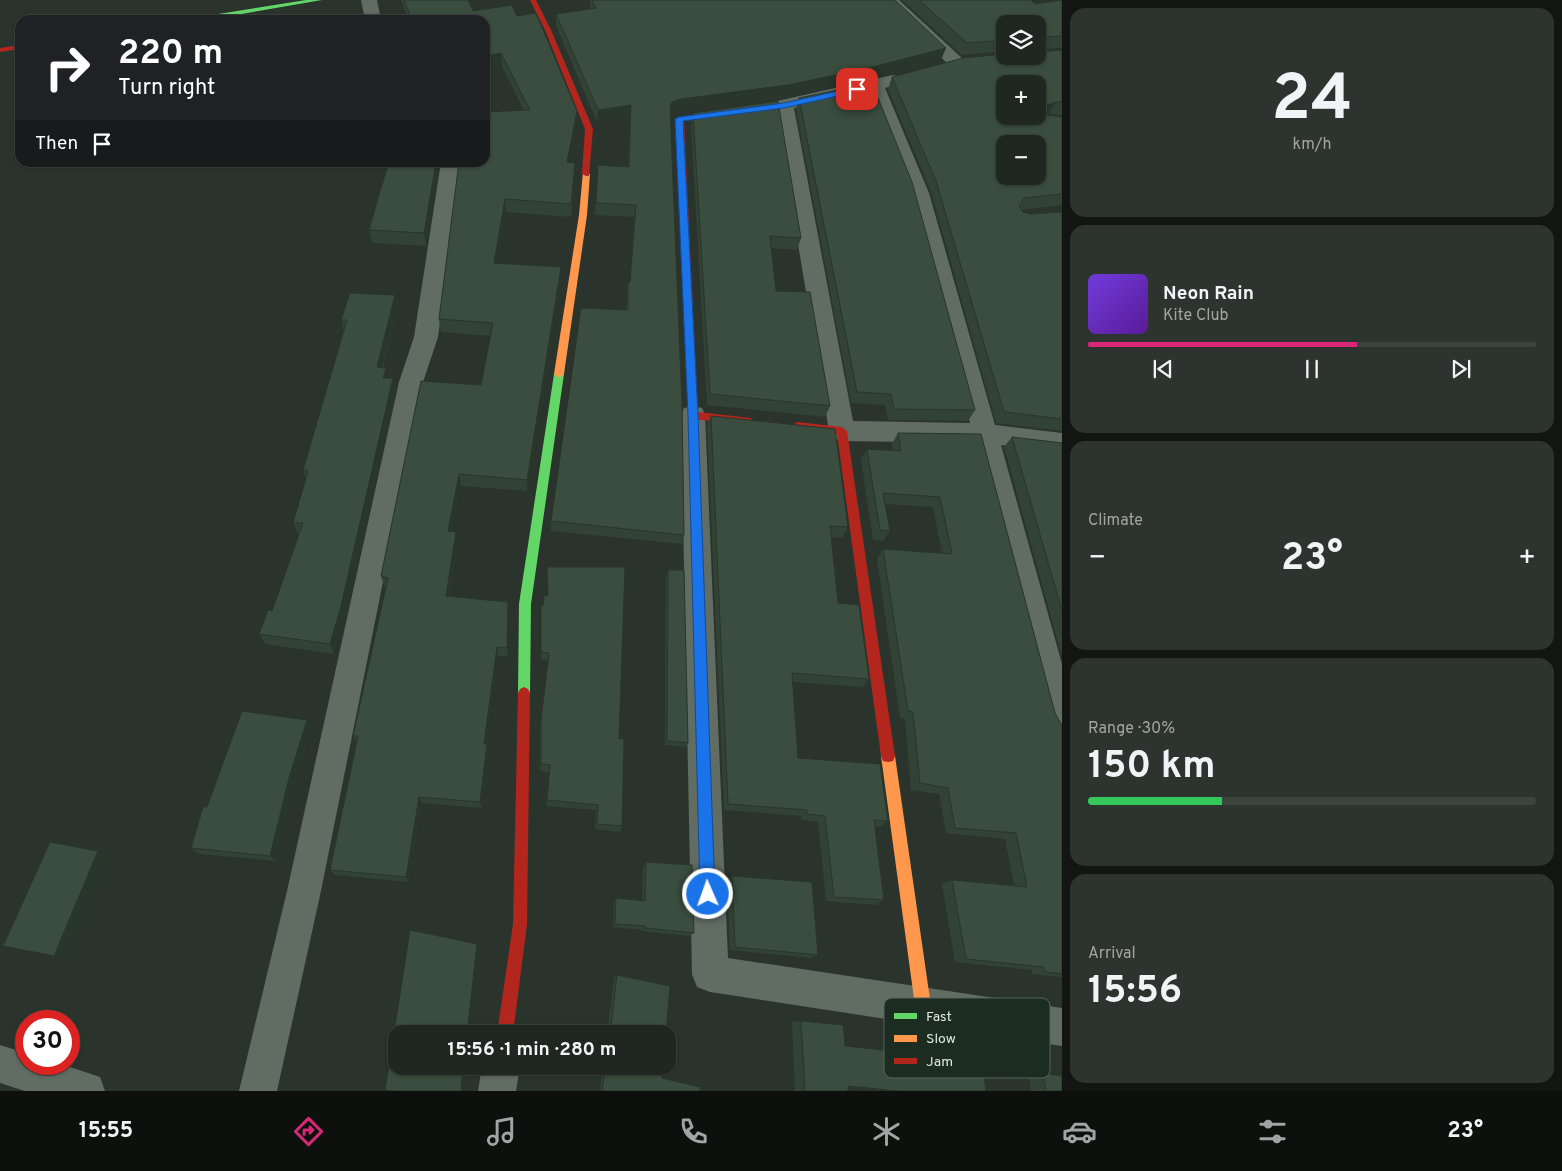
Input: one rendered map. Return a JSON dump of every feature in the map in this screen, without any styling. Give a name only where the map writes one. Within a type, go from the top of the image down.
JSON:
[{"type":"street","points":[[236,15],[320,0]]},
{"type":"street","points":[[369,0],[372,15]]},
{"type":"street","points":[[506,1025],[520,924],[525,604],[583,215],[589,128],[548,30],[533,0]]},
{"type":"street","points":[[890,0],[957,64]]},
{"type":"street","points":[[0,50],[15,48]]},
{"type":"street","points":[[884,1000],[710,974],[693,415],[679,119],[784,105],[912,76]]},
{"type":"street","points":[[875,85],[919,193],[1062,720]]},
{"type":"street","points":[[784,105],[842,431],[922,998]]},
{"type":"street","points":[[258,1091],[304,891],[411,382],[426,337],[450,167]]},
{"type":"street","points":[[693,415],[763,422]]},
{"type":"street","points":[[783,424],[842,431],[985,433],[1062,443]]},
{"type":"street","points":[[0,1064],[86,1091]]},
{"type":"street","points":[[497,1091],[500,1075]]},
{"type":"building","points":[[404,0],[468,0],[473,11],[512,5],[517,16],[536,13],[577,111],[567,162],[575,163],[571,204],[505,199],[494,263],[561,267],[527,480],[459,474],[448,531],[456,532],[446,596],[508,602],[507,648],[497,647],[484,744],[487,744],[480,802],[419,797],[406,877],[330,870],[358,736],[353,736],[388,578],[381,576],[421,381],[481,385],[493,323],[439,319],[458,167],[490,167],[490,112],[530,110],[501,53],[490,55],[490,15],[410,15]]},
{"type":"building","points":[[592,0],[895,0],[946,48],[877,66],[788,85],[681,99],[672,102],[670,107],[682,404],[684,535],[551,521],[581,308],[628,310],[628,282],[630,282],[636,205],[596,203],[598,165],[629,167],[631,105],[598,110],[556,14],[596,8]]},
{"type":"building","points":[[919,0],[1031,0],[1035,4],[1062,0],[1062,36],[1046,37],[1046,15],[996,15],[996,41],[967,43]]},
{"type":"building","points":[[1062,50],[1062,102],[1047,105],[1046,108],[1046,75],[996,75],[996,125],[1046,125],[1046,113],[1047,115],[1062,117],[1062,194],[1024,198],[1019,206],[1023,212],[1030,214],[1062,212],[1062,419],[1004,412],[936,181],[892,77],[963,58],[996,55],[996,65],[1046,65],[1046,51]]},
{"type":"building","points":[[872,83],[912,182],[975,410],[894,409],[891,394],[857,392],[799,98]]},
{"type":"building","points":[[778,101],[801,238],[770,236],[776,291],[810,292],[830,406],[710,394],[693,113]]},
{"type":"building","points":[[387,167],[435,167],[424,233],[369,230]]},
{"type":"building","points":[[350,293],[395,295],[377,367],[386,368],[383,378],[393,378],[341,606],[330,644],[259,634],[268,610],[272,611],[303,523],[293,523],[308,471],[303,470],[347,320],[341,320]]},
{"type":"building","points":[[711,416],[835,429],[848,527],[830,526],[838,603],[859,605],[869,679],[792,673],[798,758],[880,764],[888,821],[874,820],[884,900],[834,897],[825,816],[807,814],[807,810],[728,804]]},
{"type":"building","points":[[898,433],[981,434],[1055,713],[1062,726],[1062,974],[1045,972],[1044,967],[966,959],[952,880],[1027,887],[1016,833],[955,828],[948,788],[920,783],[913,712],[908,711],[883,549],[952,554],[940,497],[883,493],[890,531],[880,530],[867,449],[901,451]]},
{"type":"building","points":[[1012,437],[1062,443],[1062,611]]},
{"type":"building","points":[[547,567],[625,567],[619,739],[624,739],[622,826],[597,824],[598,805],[547,800],[550,765],[541,764],[541,720],[549,653],[541,652],[541,606],[543,606],[544,595],[548,596]]},
{"type":"building","points":[[668,570],[684,570],[688,743],[667,741]]},
{"type":"building","points":[[242,711],[307,720],[289,778],[270,856],[191,848],[203,807],[207,807]]},
{"type":"building","points":[[50,842],[98,851],[54,956],[3,946]]},
{"type":"building","points":[[646,862],[692,865],[694,933],[615,924],[616,898],[645,901]]},
{"type":"building","points":[[732,876],[812,882],[818,955],[735,947]]},
{"type":"building","points":[[410,930],[477,944],[468,1025],[395,1025]]},
{"type":"building","points":[[617,975],[670,986],[667,1025],[611,1025]]},
{"type":"building","points":[[801,1021],[843,1025],[845,1046],[884,1050],[884,1078],[984,1078],[986,1091],[897,1091],[848,1086],[848,1091],[805,1091]]},
{"type":"building","points":[[388,1071],[388,1075],[462,1075],[461,1091],[385,1090]]},
{"type":"building","points":[[1050,1074],[1062,1076],[1062,1091],[1046,1091],[1044,1078],[1050,1078]]},
{"type":"building","points":[[605,1075],[662,1075],[662,1078],[700,1087],[700,1091],[602,1091]]},
{"type":"traffic: fast","points":[[224,15],[319,0]]},
{"type":"traffic: fast","points":[[680,119],[784,105]]},
{"type":"traffic: fast","points":[[524,693],[525,604],[559,374]]},
{"type":"traffic: slow","points":[[559,374],[583,215],[586,174]]},
{"type":"traffic: slow","points":[[888,756],[922,998]]},
{"type":"traffic: jam","points":[[533,0],[548,30],[589,129],[586,174]]},
{"type":"traffic: jam","points":[[0,50],[15,48]]},
{"type":"traffic: jam","points":[[680,119],[693,415],[747,421]]},
{"type":"traffic: jam","points":[[797,426],[842,431],[888,756]]},
{"type":"traffic: jam","points":[[506,1025],[520,924],[524,693]]},
{"type":"route","points":[[708,894],[693,415],[679,119],[784,105],[857,89]]}]
